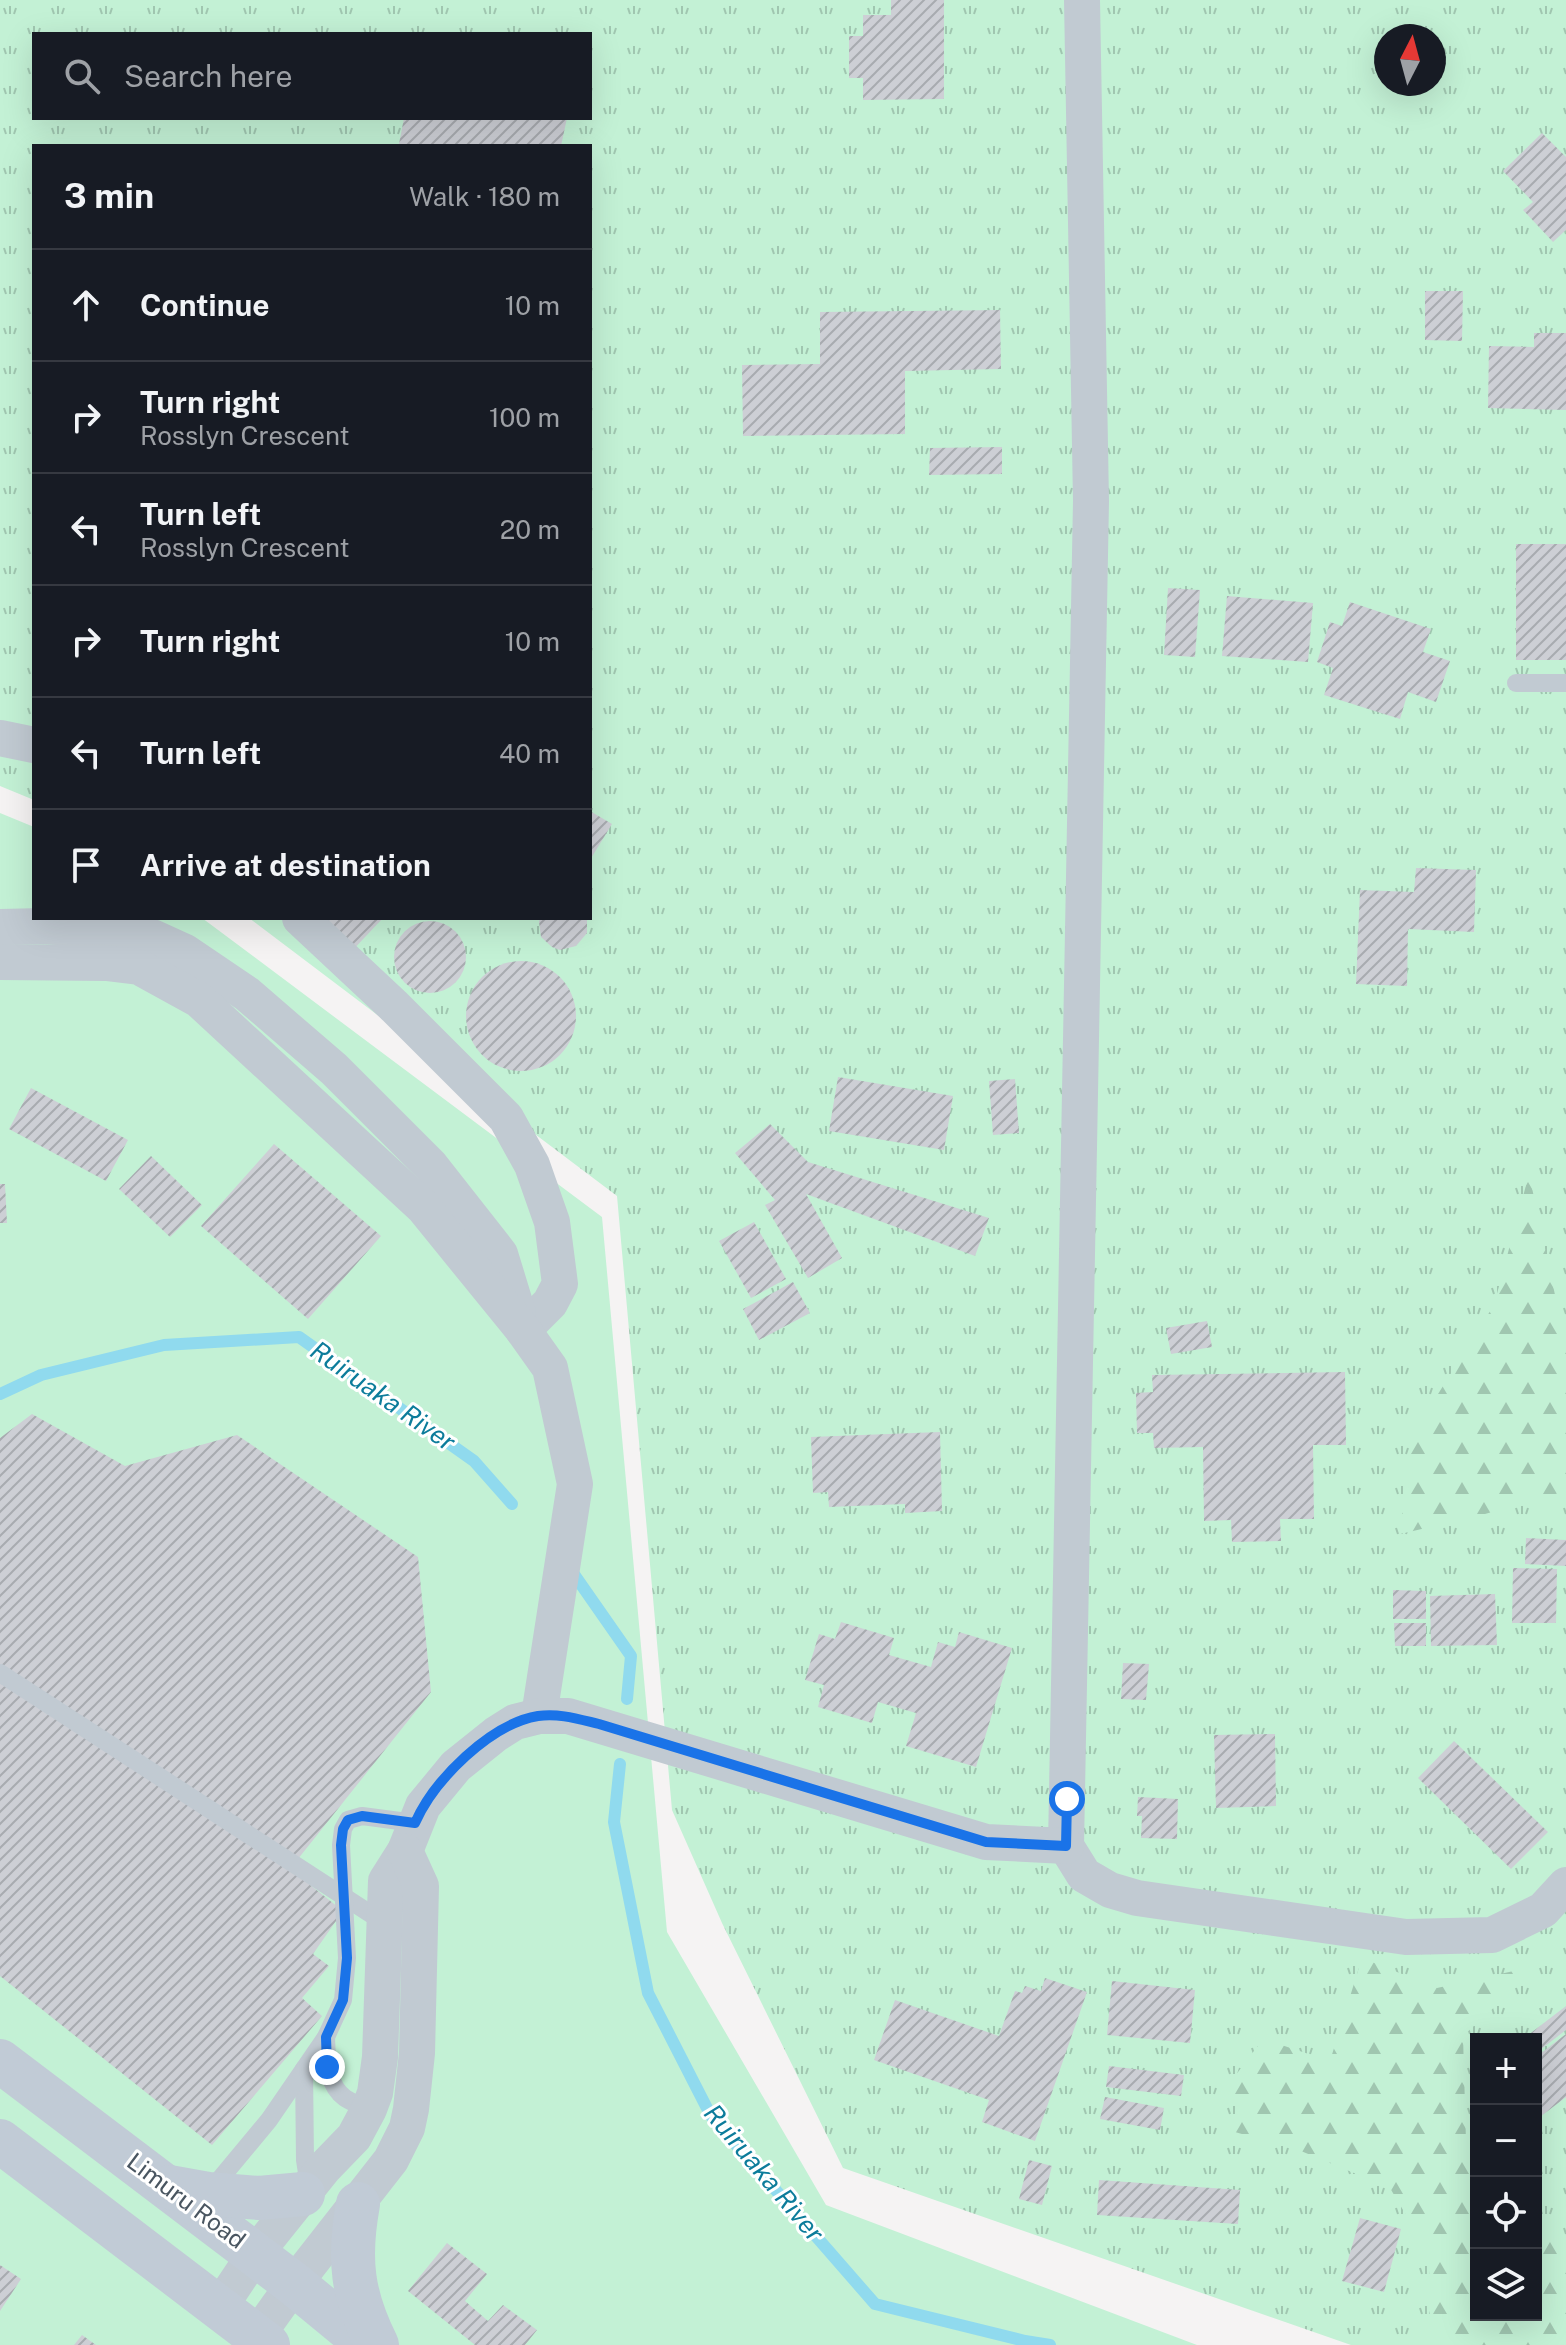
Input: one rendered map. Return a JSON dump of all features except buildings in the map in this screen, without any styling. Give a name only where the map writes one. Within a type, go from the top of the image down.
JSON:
[{"type":"main road","name":"Limuru Road","points":[[0,2061],[187,2190],[255,2254],[368,2345]]},
{"type":"main road","points":[[0,2141],[262,2341]]},
{"type":"main road","points":[[187,2190],[259,2198],[306,2190]]},
{"type":"main road","points":[[358,2204],[352,2247],[353,2269],[364,2319],[377,2345]]},
{"type":"street","points":[[1082,0],[1091,501],[1066,1846],[1084,1875],[1110,1890],[1137,1898],[1406,1937],[1492,1935],[1543,1910],[1566,1885]]},
{"type":"street","points":[[0,738],[32,745]]},
{"type":"street","points":[[302,920],[506,1118],[532,1165],[552,1222],[560,1284],[550,1303],[523,1330]]},
{"type":"street","points":[[0,957],[43,926],[152,937],[185,952],[247,994],[334,1069],[431,1166],[500,1254],[523,1330],[550,1368],[575,1484],[539,1716]]},
{"type":"street","points":[[219,2308],[255,2254],[306,2190],[354,2137],[369,2109],[375,2093],[380,2057],[386,1881],[423,1806],[456,1766],[515,1722],[539,1716],[568,1716],[986,1842],[1066,1846]]},
{"type":"street","points":[[262,2341],[294,2284],[358,2204],[399,2147],[407,2128],[417,2053],[421,1886],[410,1837]]},
{"type":"lane","points":[[1516,683],[1566,683]]},
{"type":"lane","points":[[0,1673],[383,1922]]},
{"type":"lane","points":[[187,2190],[269,2120],[326,2037],[343,2000],[347,1958],[341,1845],[348,1820],[362,1816],[410,1837]]},
{"type":"lane","points":[[326,2037],[327,2067],[334,2086],[344,2098],[369,2109],[413,2092]]},
{"type":"lane","points":[[304,2069],[306,2190]]},
{"type":"green space","points":[[0,0],[1566,0],[1566,2345],[1351,2345],[843,2168],[722,1923],[672,1810],[617,1196],[252,920],[592,920],[592,144],[32,144],[32,799],[0,786]]},
{"type":"green space","points":[[0,813],[32,826],[32,920],[205,920],[602,1217],[667,1932],[826,2205],[1197,2345],[0,2345]]},
{"type":"green space","points":[[1529,1174],[1566,1346],[1566,1491],[1400,1534],[1411,1437],[1494,1305]]},
{"type":"green space","points":[[1362,1958],[1437,1988],[1540,1965],[1463,2036],[1466,2142],[1470,2148],[1470,2321],[1542,2321],[1542,2231],[1566,2240],[1566,2345],[1466,2345],[1430,2329],[1429,2254],[1390,2188],[1301,2151],[1235,2132],[1235,2076],[1263,2039],[1330,2061]]},
{"type":"waterway","name":"Ruiruaka River","points":[[0,1394],[41,1375],[164,1345],[299,1337],[474,1461],[512,1504]]},
{"type":"waterway","name":"Ruiruaka River","points":[[571,1570],[631,1656],[627,1699]]},
{"type":"waterway","name":"Ruiruaka River","points":[[620,1764],[614,1822],[648,1993],[711,2116],[875,2304],[1050,2345]]},
{"type":"route","points":[[327,2067],[326,2037],[343,2000],[347,1958],[341,1845],[343,1829],[348,1820],[362,1816],[415,1823],[431,1794],[456,1766],[515,1722],[539,1716],[568,1716],[986,1842],[1066,1846],[1067,1799]]}]
